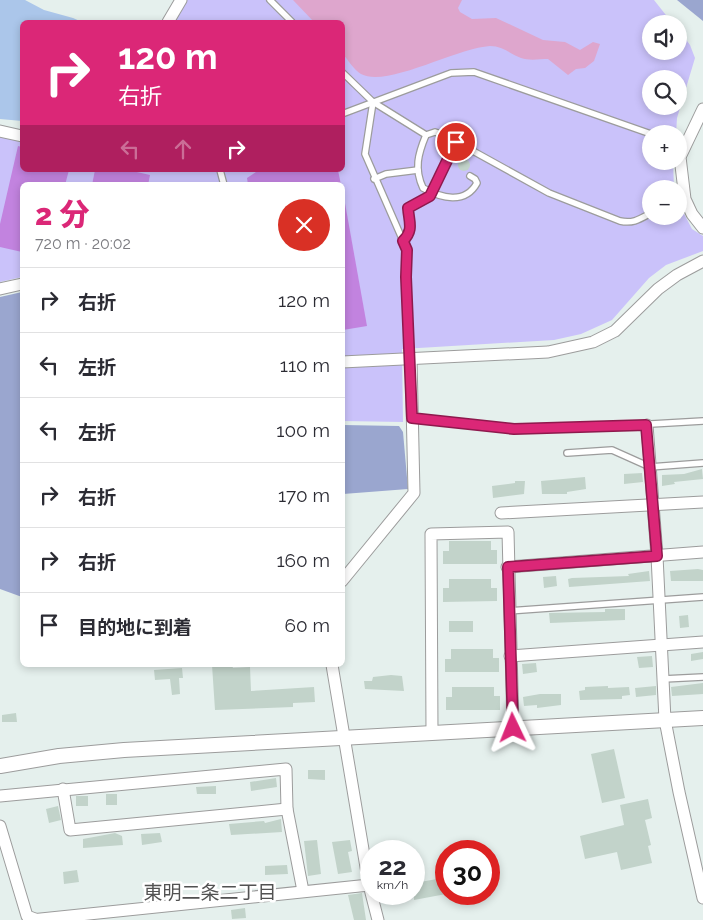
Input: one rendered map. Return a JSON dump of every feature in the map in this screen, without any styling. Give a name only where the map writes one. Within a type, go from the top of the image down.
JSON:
[{"type":"street","points":[[169,20],[181,0]]},
{"type":"street","points":[[687,140],[703,109]]},
{"type":"street","points":[[0,131],[20,136]]},
{"type":"street","points":[[687,207],[703,228]]},
{"type":"street","points":[[345,362],[548,352],[593,342],[616,331],[676,275],[703,260]]},
{"type":"street","points":[[0,289],[20,284]]},
{"type":"street","points":[[345,577],[414,493],[411,358]]},
{"type":"street","points":[[646,425],[657,556],[665,720],[703,898]]},
{"type":"street","points":[[501,513],[703,502]]},
{"type":"street","points":[[432,732],[431,534],[508,532],[508,610],[513,728]]},
{"type":"street","points":[[508,567],[703,552]]},
{"type":"street","points":[[510,656],[703,642]]},
{"type":"street","points":[[332,667],[362,840]]},
{"type":"street","points":[[0,766],[59,756],[124,750],[703,718]]},
{"type":"street","points":[[0,796],[286,769],[287,809],[303,891]]},
{"type":"street","points":[[63,789],[70,830],[287,809]]},
{"type":"street","points":[[1,832],[27,916],[34,920],[360,886]]},
{"type":"street","points":[[374,905],[378,920]]},
{"type":"lane","points":[[270,0],[290,20]]},
{"type":"lane","points":[[345,113],[451,73],[474,72],[642,131]]},
{"type":"lane","points":[[345,75],[373,102],[426,135]]},
{"type":"lane","points":[[373,102],[365,154],[407,250],[406,277],[411,358]]},
{"type":"lane","points":[[426,135],[435,132],[549,193],[620,221],[637,221],[642,218]]},
{"type":"lane","points":[[426,135],[417,159],[423,188],[444,197],[456,198],[464,196],[477,183],[470,176]]},
{"type":"lane","points":[[403,241],[410,235],[411,226],[408,208],[430,196],[456,142]]},
{"type":"lane","points":[[374,178],[386,174],[418,170]]},
{"type":"lane","points":[[412,418],[514,429],[646,425],[703,421]]},
{"type":"lane","points":[[567,453],[612,450],[650,466],[703,463]]},
{"type":"lane","points":[[508,610],[703,597]]},
{"type":"lane","points":[[662,679],[703,677]]},
{"type":"shaded area","points":[[0,0],[25,0],[44,10],[78,20],[20,20],[20,121],[0,119]]},
{"type":"shaded area","points":[[185,0],[654,0],[666,15],[642,15],[642,60],[687,60],[687,41],[695,58],[687,85],[687,70],[642,70],[642,115],[678,115],[677,125],[642,125],[642,170],[673,170],[674,180],[642,180],[642,225],[687,225],[687,219],[692,229],[703,236],[703,251],[666,265],[649,278],[612,320],[581,334],[554,340],[402,349],[403,422],[345,421],[345,182],[20,182],[20,277],[0,282],[0,136],[20,140],[20,172],[345,172],[345,20],[173,20]]},
{"type":"shaded area","points":[[293,0],[462,0],[458,8],[460,12],[472,19],[496,18],[543,40],[565,42],[580,50],[593,42],[600,44],[594,61],[585,68],[576,69],[568,75],[548,59],[524,59],[503,49],[490,46],[459,53],[404,72],[373,77],[358,72],[345,56],[345,20],[312,20]]},
{"type":"shaded area","points":[[677,0],[703,0],[703,21]]},
{"type":"shaded area","points":[[18,146],[20,146],[20,172],[68,172],[66,182],[20,182],[20,252],[0,247],[0,224]]},
{"type":"shaded area","points":[[95,172],[137,172],[150,175],[149,182],[93,182]]},
{"type":"shaded area","points":[[256,172],[338,172],[340,182],[248,182],[247,178]]},
{"type":"shaded area","points":[[345,203],[367,326],[345,330]]},
{"type":"shaded area","points":[[20,292],[20,596],[0,589],[0,297]]},
{"type":"shaded area","points":[[345,425],[399,426],[403,432],[408,489],[345,494]]},
{"type":"building","points":[[466,159],[469,160],[469,170],[462,171],[459,170],[458,163],[459,160]]},
{"type":"building","points":[[702,469],[703,479],[674,482],[675,484],[662,486],[662,475],[684,474]]},
{"type":"building","points":[[642,473],[643,482],[624,484],[624,474]]},
{"type":"building","points":[[585,477],[586,489],[567,492],[567,494],[542,494],[541,481]]},
{"type":"building","points":[[515,481],[525,481],[524,494],[493,498],[492,486],[515,483]]},
{"type":"building","points":[[449,541],[491,541],[491,550],[497,550],[497,564],[443,564],[443,551],[449,551]]},
{"type":"building","points":[[703,570],[703,581],[671,581],[670,571]]},
{"type":"building","points":[[649,571],[650,581],[569,587],[568,579],[572,578],[629,576],[628,574]]},
{"type":"building","points":[[556,576],[557,586],[544,588],[543,577]]},
{"type":"building","points":[[449,579],[491,579],[491,588],[497,588],[497,601],[443,602],[443,588],[449,588]]},
{"type":"building","points":[[605,609],[625,609],[625,620],[550,623],[549,613],[605,612]]},
{"type":"building","points":[[688,615],[689,627],[680,628],[679,616]]},
{"type":"building","points":[[449,621],[473,621],[473,632],[449,632]]},
{"type":"building","points":[[451,649],[493,649],[493,658],[499,658],[499,672],[445,672],[445,659],[451,659]]},
{"type":"building","points":[[703,652],[703,659],[691,661],[691,654]]},
{"type":"building","points":[[652,656],[653,667],[639,668],[637,657]]},
{"type":"building","points":[[536,663],[537,672],[523,674],[522,664]]},
{"type":"building","points":[[212,667],[250,667],[251,691],[314,687],[315,702],[293,703],[293,707],[215,710]]},
{"type":"building","points":[[182,668],[183,678],[179,678],[180,694],[172,695],[170,679],[155,680],[154,670]]},
{"type":"building","points":[[402,676],[404,691],[365,689],[364,681],[372,681],[373,677]]},
{"type":"building","points":[[703,683],[703,694],[672,696],[671,687]]},
{"type":"building","points":[[608,686],[608,688],[629,687],[630,695],[622,696],[622,699],[580,700],[579,691],[585,690],[585,687]]},
{"type":"building","points":[[656,686],[656,695],[636,697],[635,688]]},
{"type":"building","points":[[452,687],[494,687],[494,696],[500,696],[500,710],[446,710],[446,697],[452,697]]},
{"type":"building","points":[[540,694],[561,694],[561,705],[537,708],[537,705],[524,706],[523,697]]},
{"type":"building","points":[[16,713],[17,722],[2,722],[2,715]]},
{"type":"building","points":[[614,749],[625,798],[602,803],[591,754]]},
{"type":"building","points":[[308,770],[325,770],[325,780],[308,779]]},
{"type":"building","points":[[276,778],[277,787],[251,791],[250,782]]},
{"type":"building","points":[[216,786],[216,794],[197,794],[196,787]]},
{"type":"building","points":[[106,794],[117,794],[117,805],[106,805]]},
{"type":"building","points":[[76,796],[88,796],[88,806],[76,806]]},
{"type":"building","points":[[648,799],[652,818],[645,820],[651,845],[648,846],[652,863],[621,870],[617,852],[585,859],[580,836],[624,825],[620,805]]},
{"type":"building","points":[[58,806],[61,820],[49,823],[46,809]]},
{"type":"building","points":[[281,819],[282,832],[231,835],[229,824],[264,821],[265,823]]},
{"type":"building","points":[[115,833],[122,836],[123,845],[83,848],[83,839]]},
{"type":"building","points":[[160,833],[162,842],[142,845],[141,834]]},
{"type":"building","points":[[317,840],[321,874],[308,876],[304,841]]},
{"type":"building","points":[[350,840],[352,851],[348,852],[352,872],[338,874],[332,842]]},
{"type":"building","points":[[287,865],[288,874],[265,875],[265,866]]},
{"type":"building","points":[[77,870],[79,882],[64,884],[63,872]]},
{"type":"building","points":[[435,879],[435,896],[425,898],[425,881]]},
{"type":"building","points":[[360,893],[360,905],[364,905],[366,920],[354,920],[348,895]]},
{"type":"building","points":[[245,908],[246,918],[232,919],[231,910]]},
{"type":"district","name":"東明二条二丁目","points":[[210,892]]},
{"type":"route","points":[[456,142],[430,196],[408,208],[411,226],[410,235],[403,241],[407,250],[406,277],[411,358],[412,418],[514,429],[646,425],[657,556],[508,567],[513,728]]}]
